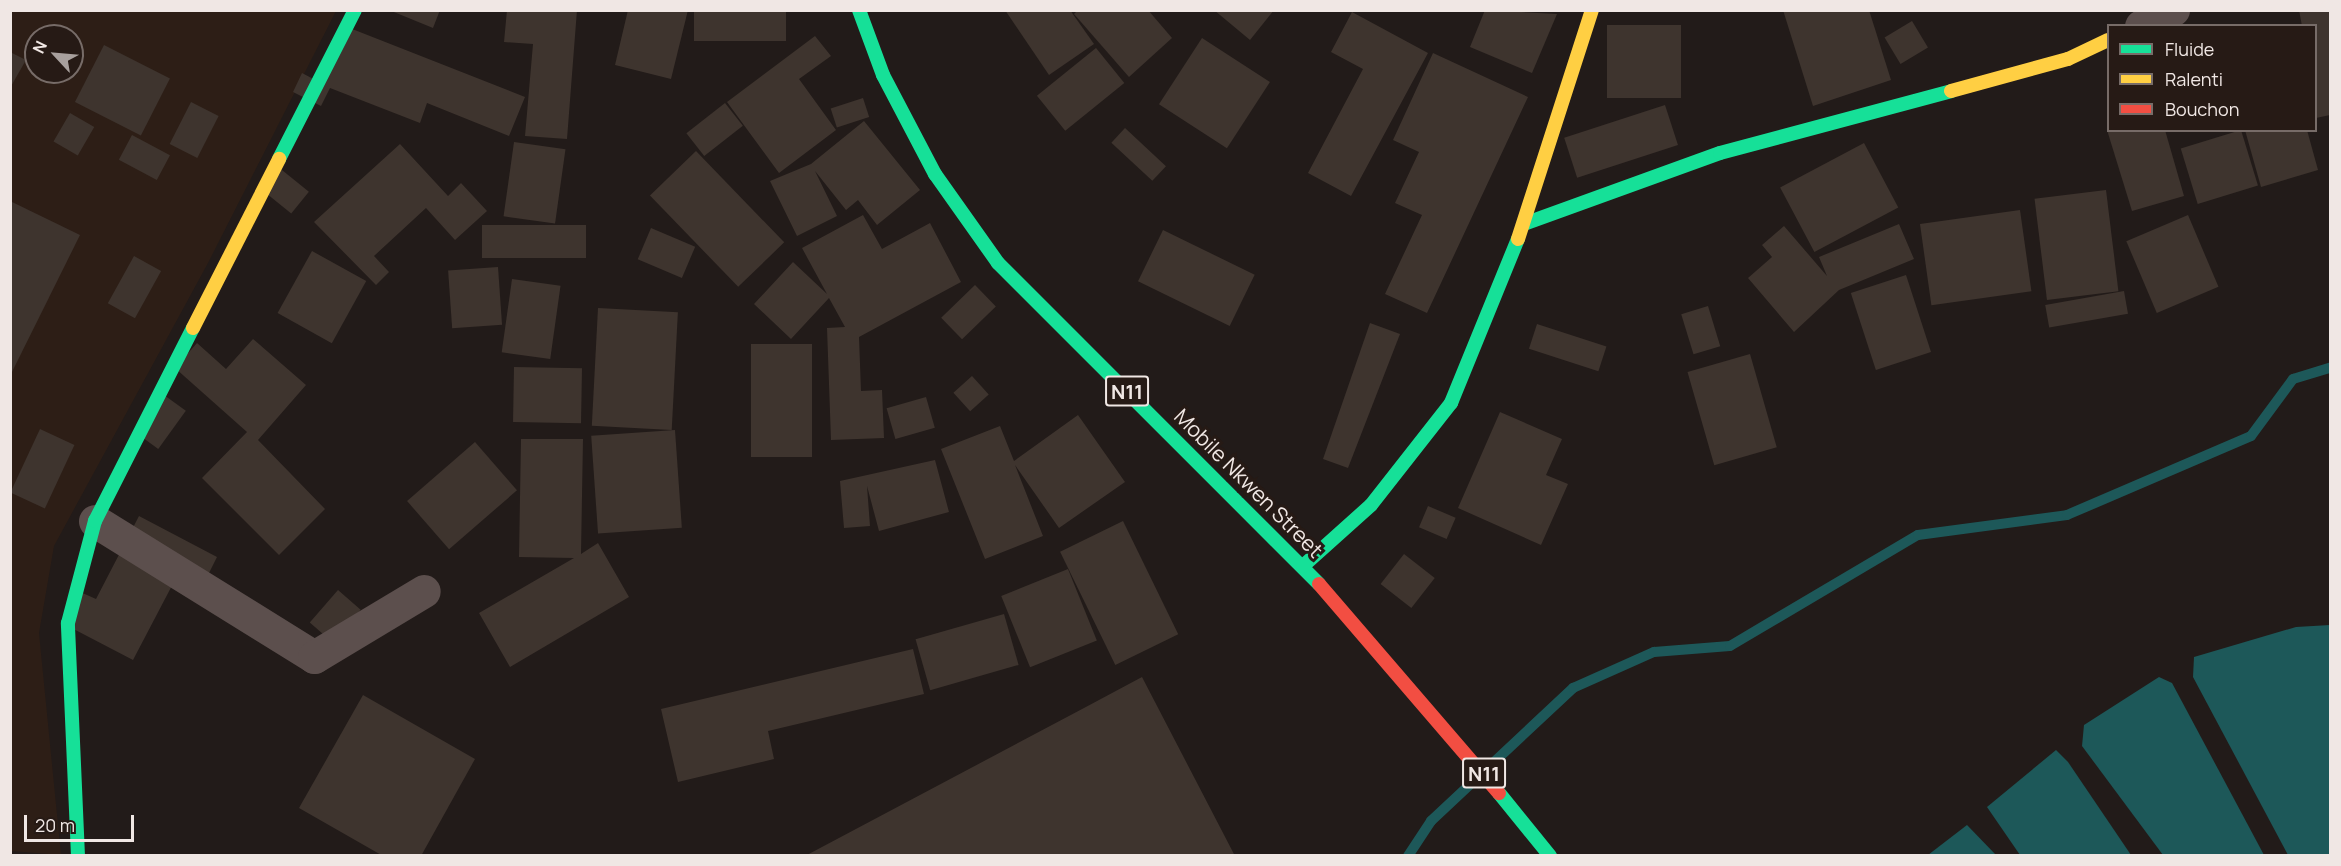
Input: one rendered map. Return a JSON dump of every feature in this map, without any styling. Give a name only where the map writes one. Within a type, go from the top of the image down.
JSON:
[{"type":"main road","points":[[78,855],[68,623],[95,521],[355,10]]},
{"type":"main road","name":"Mobile Nkwen Street","points":[[859,10],[883,75],[934,174],[998,263],[1303,566],[1451,733],[1550,855]]},
{"type":"main road","points":[[1303,566],[1371,505],[1451,403],[1524,224],[1592,10]]},
{"type":"main road","points":[[1524,224],[1720,153],[2068,59],[2107,41]]},
{"type":"street","points":[[2144,24],[2173,10]]},
{"type":"street","points":[[95,521],[314,657],[424,591]]},
{"type":"shaded area","points":[[11,11],[336,11],[208,263],[54,546],[39,633],[61,855],[11,851]]},
{"type":"water","points":[[2330,625],[2330,855],[2288,855],[2193,677],[2194,657],[2296,627]]},
{"type":"water","points":[[2159,677],[2172,683],[2264,855],[2163,855],[2082,746],[2084,725]]},
{"type":"water","points":[[2056,750],[2068,762],[2131,855],[2020,855],[1987,807]]},
{"type":"water","points":[[1967,825],[1996,855],[1928,855]]},
{"type":"building","points":[[389,10],[440,10],[433,28]]},
{"type":"building","points":[[507,10],[577,10],[567,139],[525,136],[533,44],[504,42]]},
{"type":"building","points":[[628,10],[688,10],[671,79],[615,65]]},
{"type":"building","points":[[694,10],[786,10],[786,41],[694,41]]},
{"type":"building","points":[[1005,10],[1070,10],[1094,44],[1049,75]]},
{"type":"building","points":[[1078,10],[1148,10],[1172,38],[1129,77],[1074,14]]},
{"type":"building","points":[[1214,10],[1274,10],[1250,40]]},
{"type":"building","points":[[1485,10],[1557,14],[1532,73],[1470,47]]},
{"type":"building","points":[[1783,10],[1869,10],[1891,80],[1813,106]]},
{"type":"building","points":[[2299,10],[2330,10],[2330,115],[2317,118],[2317,24],[2302,24]]},
{"type":"building","points":[[1352,12],[1428,53],[1351,196],[1308,173],[1363,69],[1331,52]]},
{"type":"building","points":[[1912,21],[1928,48],[1901,64],[1885,37]]},
{"type":"building","points":[[342,25],[525,97],[509,136],[427,103],[420,123],[330,88],[321,106],[293,92],[302,73],[319,82]]},
{"type":"building","points":[[1607,25],[1681,25],[1681,98],[1607,98]]},
{"type":"building","points":[[815,36],[831,56],[799,79],[836,130],[779,173],[727,102]]},
{"type":"building","points":[[1202,38],[1270,82],[1227,148],[1159,104]]},
{"type":"building","points":[[104,45],[170,79],[141,136],[75,102]]},
{"type":"building","points":[[1096,48],[1124,83],[1065,131],[1037,96]]},
{"type":"building","points":[[10,52],[24,59],[24,64],[10,88]]},
{"type":"building","points":[[1433,53],[1528,97],[1427,313],[1385,294],[1422,215],[1395,203],[1419,152],[1393,140]]},
{"type":"building","points":[[863,98],[869,117],[837,128],[831,109]]},
{"type":"building","points":[[191,102],[219,116],[197,158],[170,144]]},
{"type":"building","points":[[725,103],[743,126],[704,156],[686,133]]},
{"type":"building","points":[[1665,105],[1678,145],[1577,178],[1564,138]]},
{"type":"building","points":[[70,113],[94,127],[78,156],[54,142]]},
{"type":"building","points":[[864,121],[920,190],[877,225],[858,200],[846,210],[815,171],[837,216],[797,236],[770,181],[811,164]]},
{"type":"building","points":[[1125,128],[1166,166],[1152,181],[1111,143]]},
{"type":"building","points":[[2108,132],[2166,132],[2184,196],[2132,211]]},
{"type":"building","points":[[2234,132],[2242,132],[2258,185],[2198,204],[2181,148]]},
{"type":"building","points":[[2246,132],[2308,132],[2318,170],[2261,187]]},
{"type":"building","points":[[132,135],[170,155],[157,180],[119,160]]},
{"type":"building","points":[[514,142],[565,149],[555,224],[504,216]]},
{"type":"building","points":[[1864,143],[1898,207],[1814,252],[1780,188]]},
{"type":"building","points":[[400,144],[448,196],[461,183],[487,211],[455,240],[426,208],[374,256],[389,272],[376,285],[314,222]]},
{"type":"building","points":[[696,151],[784,242],[738,287],[650,195]]},
{"type":"building","points":[[277,166],[309,192],[291,214],[259,188]]},
{"type":"building","points":[[2106,190],[2118,291],[2047,300],[2035,199]]},
{"type":"building","points":[[10,201],[80,235],[10,376]]},
{"type":"building","points":[[2020,210],[2031,291],[1931,305],[1920,224]]},
{"type":"building","points":[[863,215],[882,249],[930,223],[961,282],[859,337],[861,391],[882,390],[884,438],[831,440],[827,328],[845,327],[829,298],[791,339],[754,304],[793,262],[827,294],[802,248]]},
{"type":"building","points":[[2188,215],[2218,287],[2157,313],[2126,241]]},
{"type":"building","points":[[1899,224],[1914,259],[1839,290],[1794,332],[1748,278],[1772,257],[1762,245],[1784,226],[1827,276],[1819,257]]},
{"type":"building","points":[[482,225],[586,225],[586,258],[482,258]]},
{"type":"building","points":[[651,228],[695,247],[682,278],[638,259]]},
{"type":"building","points":[[1163,230],[1255,275],[1230,326],[1138,281]]},
{"type":"building","points":[[312,251],[366,281],[332,343],[278,313]]},
{"type":"building","points":[[134,256],[161,271],[135,318],[108,303]]},
{"type":"building","points":[[498,267],[502,325],[452,328],[448,270]]},
{"type":"building","points":[[1906,275],[1931,352],[1876,370],[1851,293]]},
{"type":"building","points":[[512,279],[561,286],[550,359],[502,352]]},
{"type":"building","points":[[975,285],[996,307],[962,339],[941,318]]},
{"type":"building","points":[[2124,291],[2128,314],[2049,328],[2045,305]]},
{"type":"building","points":[[1708,306],[1720,346],[1694,354],[1681,314]]},
{"type":"building","points":[[598,308],[678,312],[672,430],[592,426]]},
{"type":"building","points":[[1370,323],[1400,334],[1348,468],[1323,459]]},
{"type":"building","points":[[1537,324],[1606,347],[1598,371],[1529,349]]},
{"type":"building","points":[[253,339],[306,385],[258,440],[325,509],[279,555],[202,478],[247,432],[175,368],[197,343],[226,369]]},
{"type":"building","points":[[751,344],[812,344],[812,457],[751,457]]},
{"type":"building","points":[[1750,354],[1777,447],[1714,465],[1688,372]]},
{"type":"building","points":[[514,367],[582,368],[581,423],[513,422]]},
{"type":"building","points":[[972,376],[989,395],[970,411],[953,393]]},
{"type":"building","points":[[164,395],[186,411],[158,449],[136,433]]},
{"type":"building","points":[[926,397],[935,428],[895,439],[887,408]]},
{"type":"building","points":[[1500,412],[1562,439],[1546,475],[1568,484],[1541,545],[1458,508]]},
{"type":"building","points":[[1078,415],[1125,482],[1059,528],[1015,465],[1043,536],[985,559],[941,449],[1000,426],[1014,461]]},
{"type":"building","points":[[40,429],[74,445],[45,509],[10,492]]},
{"type":"building","points":[[675,430],[682,528],[598,534],[591,436]]},
{"type":"building","points":[[521,439],[583,439],[581,554],[598,543],[629,597],[510,667],[479,613],[574,558],[519,557]]},
{"type":"building","points":[[475,442],[517,490],[449,549],[407,501]]},
{"type":"building","points":[[935,460],[949,512],[879,531],[867,486],[870,526],[844,528],[840,481]]},
{"type":"building","points":[[1428,506],[1456,518],[1447,539],[1419,527]]},
{"type":"building","points":[[139,516],[217,557],[201,589],[177,576],[133,660],[62,623],[78,591],[96,599]]},
{"type":"building","points":[[1123,521],[1178,634],[1115,665],[1060,552]]},
{"type":"building","points":[[1404,554],[1435,578],[1411,608],[1381,584]]},
{"type":"building","points":[[1068,569],[1097,640],[1030,667],[1001,596]]},
{"type":"building","points":[[338,590],[361,610],[332,642],[310,622]]},
{"type":"building","points":[[1004,614],[1019,665],[930,690],[916,639]]},
{"type":"building","points":[[913,649],[924,694],[768,731],[774,759],[678,782],[661,709]]},
{"type":"building","points":[[1142,677],[1235,856],[805,856],[1084,708]]},
{"type":"building","points":[[363,695],[475,759],[421,856],[383,856],[299,808]]},
{"type":"waterway","points":[[1408,856],[1431,821],[1573,688],[1654,652],[1730,646],[1918,535],[2067,515],[2251,436],[2293,379],[2330,368]]},
{"type":"traffic: fast","points":[[279,159],[355,10]]},
{"type":"traffic: fast","points":[[859,10],[883,75],[935,174],[998,263],[1319,584]]},
{"type":"traffic: fast","points":[[1524,224],[1720,153],[1951,91]]},
{"type":"traffic: fast","points":[[1303,566],[1371,505],[1451,403],[1518,239]]},
{"type":"traffic: fast","points":[[78,856],[68,623],[95,521],[193,328]]},
{"type":"traffic: fast","points":[[1499,793],[1550,856]]},
{"type":"traffic: slow","points":[[1518,239],[1592,10]]},
{"type":"traffic: slow","points":[[1951,91],[2068,59],[2107,40]]},
{"type":"traffic: slow","points":[[193,328],[279,159]]},
{"type":"traffic: jam","points":[[1319,584],[1499,793]]}]
